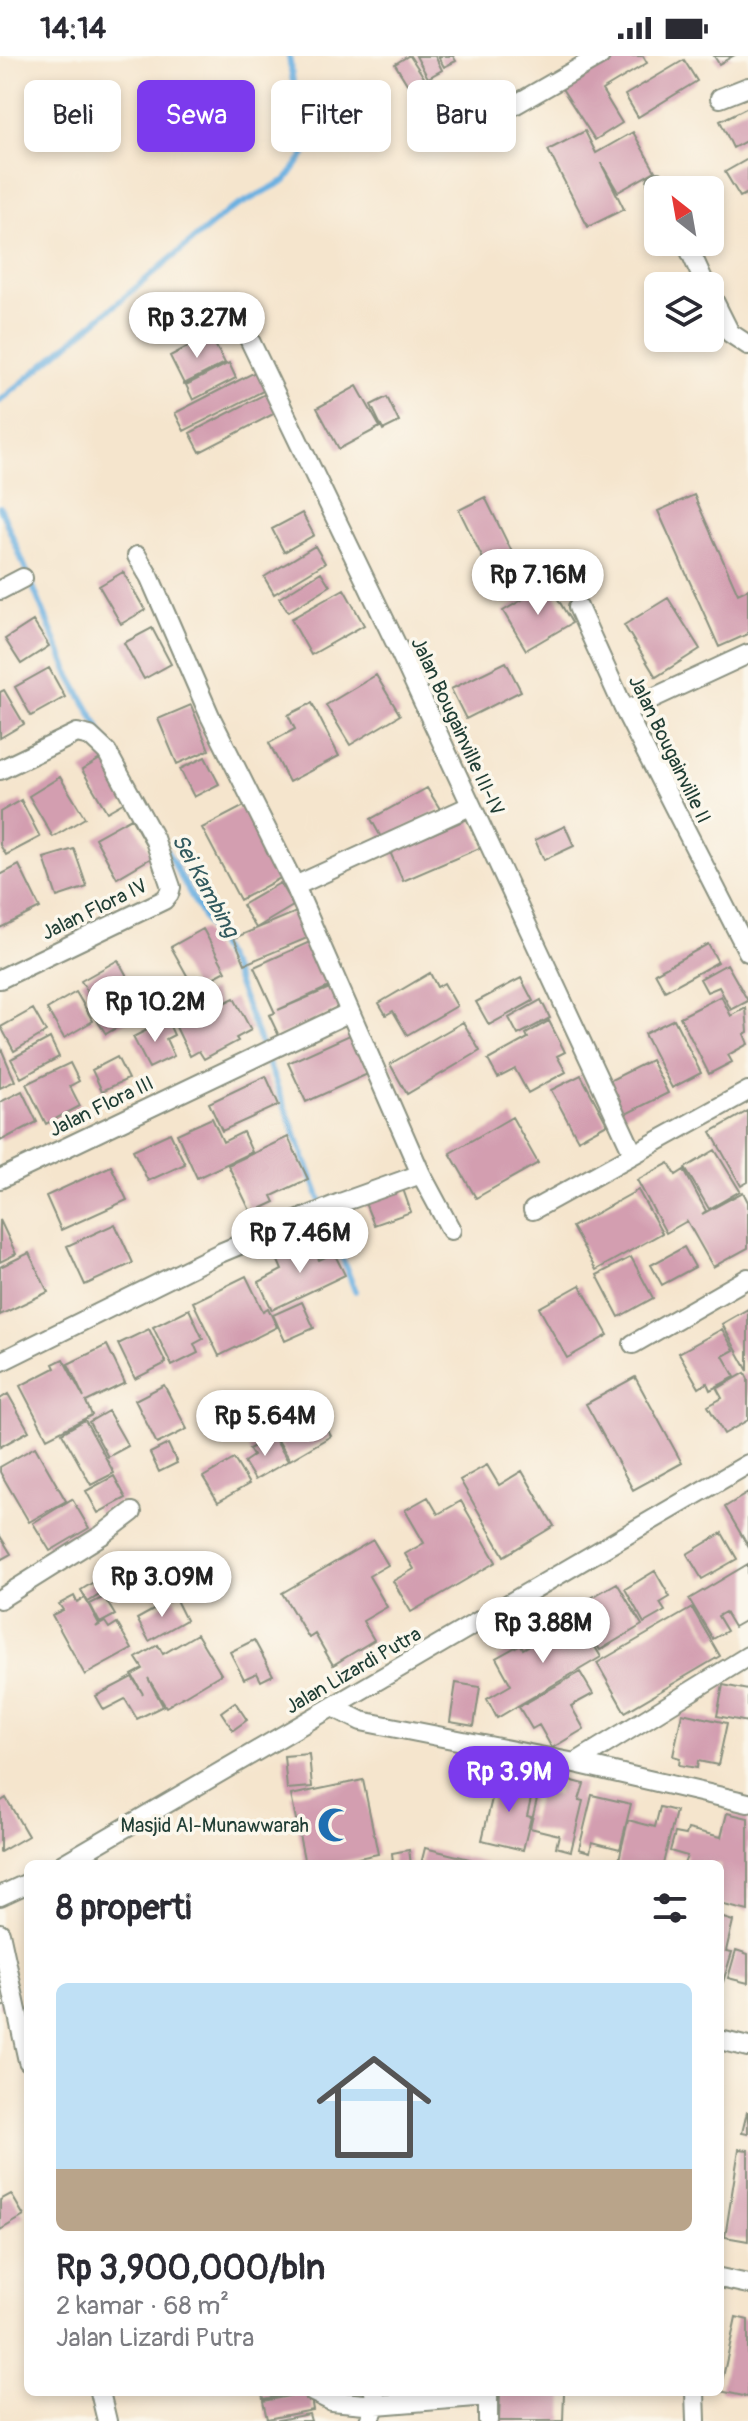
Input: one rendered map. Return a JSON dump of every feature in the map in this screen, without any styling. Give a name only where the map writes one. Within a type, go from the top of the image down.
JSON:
[{"type":"street","points":[[516,104],[600,56]]},
{"type":"street","points":[[720,98],[748,87]]},
{"type":"street","name":"Jalan Bougainville III-IV","points":[[239,318],[399,650],[633,1153]]},
{"type":"street","points":[[724,321],[730,333],[748,345]]},
{"type":"street","points":[[137,556],[150,578],[227,752],[295,886],[421,1174],[451,1230]]},
{"type":"street","points":[[0,590],[23,578]]},
{"type":"street","name":"Jalan Bougainville II","points":[[578,607],[625,711],[748,952]]},
{"type":"street","points":[[625,711],[748,654]]},
{"type":"street","name":"Jalan Flora IV","points":[[0,770],[77,733],[90,736],[107,752],[154,838],[171,887],[164,900],[0,979]]},
{"type":"street","points":[[295,886],[470,806]]},
{"type":"street","name":"Jalan Flora III","points":[[0,1179],[350,1012]]},
{"type":"street","points":[[533,1210],[748,1091]]},
{"type":"street","points":[[0,1362],[220,1253],[340,1203],[421,1174]]},
{"type":"street","points":[[633,1344],[748,1278]]},
{"type":"street","name":"Jalan Lizardi Putra","points":[[70,1860],[748,1464]]},
{"type":"street","points":[[0,1599],[102,1535],[132,1512]]},
{"type":"street","points":[[575,1763],[748,1656]]},
{"type":"street","points":[[333,1707],[361,1721],[575,1763],[748,1803]]},
{"type":"street","points":[[0,1896],[24,1885]]},
{"type":"street","points":[[0,1933],[24,2043]]},
{"type":"street","points":[[724,2041],[748,2047]]},
{"type":"street","points":[[724,2279],[748,2284]]},
{"type":"street","points":[[101,2396],[107,2421]]},
{"type":"street","points":[[321,2396],[331,2401],[373,2406],[449,2396]]},
{"type":"street","points":[[488,2396],[488,2421]]},
{"type":"street","points":[[695,2396],[696,2421]]},
{"type":"building","points":[[410,56],[426,80],[407,80],[407,84],[395,64]]},
{"type":"building","points":[[416,56],[435,56],[442,70],[428,78]]},
{"type":"building","points":[[438,56],[453,56],[456,61],[444,67]]},
{"type":"building","points":[[611,56],[643,56],[647,63],[602,90],[622,123],[595,140],[561,87]]},
{"type":"building","points":[[714,56],[733,56],[719,64]]},
{"type":"building","points":[[684,60],[697,81],[638,117],[625,95]]},
{"type":"building","points":[[748,107],[748,140],[733,148],[720,121]]},
{"type":"building","points":[[585,131],[596,153],[633,132],[655,171],[618,192],[601,163],[624,209],[588,227],[548,150]]},
{"type":"building","points":[[748,159],[748,193],[740,197],[725,172]]},
{"type":"building","points":[[210,335],[225,363],[184,384],[170,356]]},
{"type":"building","points":[[229,363],[236,378],[193,400],[186,385]]},
{"type":"building","points":[[261,369],[271,387],[184,431],[175,413]]},
{"type":"building","points":[[357,386],[380,427],[339,449],[317,408]]},
{"type":"building","points":[[271,391],[281,410],[200,452],[190,433]]},
{"type":"building","points":[[387,397],[399,422],[383,430],[371,405]]},
{"type":"building","points":[[694,495],[738,594],[748,589],[748,634],[719,647],[658,511]]},
{"type":"building","points":[[485,497],[512,552],[486,565],[459,510]]},
{"type":"building","points":[[302,513],[314,535],[284,552],[272,529]]},
{"type":"building","points":[[315,546],[325,563],[274,594],[264,577]]},
{"type":"building","points":[[123,572],[145,610],[121,624],[99,586]]},
{"type":"building","points":[[321,572],[330,586],[288,612],[279,598]]},
{"type":"building","points":[[549,584],[572,623],[526,650],[503,611]]},
{"type":"building","points":[[344,589],[364,625],[311,655],[291,619]]},
{"type":"building","points":[[668,598],[700,649],[656,677],[624,625]]},
{"type":"building","points":[[33,621],[49,646],[21,664],[5,639]]},
{"type":"building","points":[[152,628],[171,664],[144,679],[124,643]]},
{"type":"building","points":[[506,662],[521,691],[466,719],[451,689]]},
{"type":"building","points":[[49,668],[65,697],[31,716],[15,687]]},
{"type":"building","points":[[376,675],[400,715],[350,745],[326,705]]},
{"type":"building","points":[[4,690],[24,724],[0,738],[0,692]]},
{"type":"building","points":[[312,703],[339,756],[289,782],[269,743],[295,729],[288,715]]},
{"type":"building","points":[[191,705],[209,750],[177,764],[158,719]]},
{"type":"building","points":[[105,756],[130,799],[107,812],[82,770]]},
{"type":"building","points":[[205,757],[219,784],[194,797],[180,769]]},
{"type":"building","points":[[60,777],[85,818],[53,837],[29,796]]},
{"type":"building","points":[[427,788],[440,809],[383,841],[371,819]]},
{"type":"building","points":[[21,800],[40,837],[6,855],[0,845],[0,812]]},
{"type":"building","points":[[248,804],[286,875],[240,900],[202,828]]},
{"type":"building","points":[[131,818],[153,857],[117,878],[95,838]]},
{"type":"building","points":[[470,818],[482,847],[403,881],[390,852]]},
{"type":"building","points":[[565,826],[574,846],[544,860],[535,840]]},
{"type":"building","points":[[74,849],[87,887],[57,897],[44,858]]},
{"type":"building","points":[[19,865],[40,908],[0,928],[0,875]]},
{"type":"building","points":[[280,883],[293,906],[256,928],[242,905]]},
{"type":"building","points":[[301,910],[312,936],[245,964],[234,938]]},
{"type":"building","points":[[203,929],[226,971],[194,988],[171,947]]},
{"type":"building","points":[[314,940],[333,985],[278,1010],[332,987],[341,1008],[279,1036],[269,1015],[275,1013],[254,967]]},
{"type":"building","points":[[708,944],[718,962],[665,991],[655,973]]},
{"type":"building","points":[[118,960],[129,980],[93,1001],[81,981]]},
{"type":"building","points":[[727,964],[748,1001],[731,1010],[719,987],[707,992],[700,979]]},
{"type":"building","points":[[430,973],[437,987],[444,983],[457,1006],[407,1035],[393,1011],[386,1015],[379,1003]]},
{"type":"building","points":[[521,978],[533,1001],[489,1025],[476,1002]]},
{"type":"building","points":[[213,990],[220,1005],[234,998],[251,1030],[236,1038],[238,1041],[204,1059],[199,1051],[190,1056],[176,1027],[186,1022],[178,1008]]},
{"type":"building","points":[[76,992],[93,1021],[64,1038],[47,1009]]},
{"type":"building","points":[[130,996],[141,1013],[106,1034],[95,1017]]},
{"type":"building","points":[[721,996],[731,1016],[746,1008],[748,1032],[744,1034],[748,1044],[728,1055],[732,1062],[709,1074],[680,1017]]},
{"type":"building","points":[[541,1000],[550,1018],[518,1035],[509,1018]]},
{"type":"building","points":[[33,1009],[46,1032],[14,1051],[1,1027]]},
{"type":"building","points":[[674,1019],[701,1073],[672,1088],[644,1034]]},
{"type":"building","points":[[167,1020],[174,1035],[166,1039],[174,1056],[149,1068],[133,1037]]},
{"type":"building","points":[[549,1021],[565,1052],[557,1056],[566,1072],[528,1093],[515,1069],[498,1078],[488,1060],[528,1038],[526,1034]]},
{"type":"building","points":[[463,1022],[480,1051],[407,1094],[390,1064]]},
{"type":"building","points":[[352,1034],[370,1073],[306,1102],[288,1063]]},
{"type":"building","points":[[50,1038],[59,1057],[21,1078],[11,1059]]},
{"type":"building","points":[[0,1046],[15,1081],[0,1088]]},
{"type":"building","points":[[117,1057],[128,1079],[102,1091],[92,1070]]},
{"type":"building","points":[[651,1060],[668,1093],[624,1115],[607,1082]]},
{"type":"building","points":[[70,1063],[79,1081],[70,1086],[80,1106],[46,1124],[26,1084]]},
{"type":"building","points":[[581,1075],[607,1124],[578,1140],[551,1090]]},
{"type":"building","points":[[266,1076],[279,1105],[222,1131],[209,1103]]},
{"type":"building","points":[[22,1091],[37,1122],[0,1141],[0,1102]]},
{"type":"building","points":[[748,1111],[748,1182],[741,1186],[711,1132]]},
{"type":"building","points":[[512,1117],[538,1163],[476,1198],[450,1153]]},
{"type":"building","points":[[212,1118],[223,1142],[243,1132],[252,1152],[197,1178],[177,1134]]},
{"type":"building","points":[[170,1133],[185,1164],[148,1181],[133,1150]]},
{"type":"building","points":[[288,1137],[308,1179],[272,1196],[275,1202],[262,1208],[267,1220],[257,1225],[228,1165]]},
{"type":"building","points":[[715,1150],[740,1191],[709,1209],[685,1168]]},
{"type":"building","points":[[669,1163],[676,1175],[684,1170],[706,1211],[702,1214],[743,1192],[748,1202],[748,1248],[713,1267],[687,1221],[666,1233],[637,1180]]},
{"type":"building","points":[[111,1166],[127,1200],[61,1230],[46,1196]]},
{"type":"building","points":[[403,1189],[411,1212],[374,1225],[365,1203]]},
{"type":"building","points":[[638,1190],[662,1233],[596,1270],[572,1227]]},
{"type":"building","points":[[0,1220],[16,1254],[0,1262]]},
{"type":"building","points":[[115,1224],[133,1263],[85,1285],[67,1246]]},
{"type":"building","points":[[309,1240],[319,1260],[334,1253],[345,1275],[272,1310],[259,1282],[282,1270],[276,1256]]},
{"type":"building","points":[[684,1247],[695,1267],[662,1285],[651,1265]]},
{"type":"building","points":[[29,1253],[48,1292],[0,1315],[0,1267]]},
{"type":"building","points":[[631,1257],[653,1298],[619,1317],[597,1275]]},
{"type":"building","points":[[246,1276],[263,1311],[268,1308],[277,1327],[219,1356],[193,1302]]},
{"type":"building","points":[[580,1285],[608,1335],[567,1358],[539,1308]]},
{"type":"building","points":[[302,1302],[314,1328],[285,1341],[273,1315]]},
{"type":"building","points":[[189,1309],[203,1339],[194,1344],[198,1353],[172,1366],[153,1327]]},
{"type":"building","points":[[748,1309],[748,1371],[722,1324]]},
{"type":"building","points":[[149,1329],[166,1363],[135,1379],[118,1344]]},
{"type":"building","points":[[722,1329],[734,1350],[723,1356],[735,1377],[710,1390],[707,1383],[699,1388],[679,1353]]},
{"type":"building","points":[[107,1345],[125,1383],[86,1402],[92,1415],[47,1438],[20,1386],[55,1368],[53,1364],[63,1359],[84,1398],[68,1364]]},
{"type":"building","points":[[745,1373],[748,1379],[748,1420],[724,1434],[708,1406],[722,1398],[717,1389]]},
{"type":"building","points":[[635,1377],[682,1463],[633,1490],[586,1404]]},
{"type":"building","points":[[164,1385],[187,1429],[157,1444],[135,1400]]},
{"type":"building","points":[[8,1394],[29,1431],[0,1447],[0,1399]]},
{"type":"building","points":[[315,1409],[331,1436],[290,1460],[274,1434]]},
{"type":"building","points":[[108,1411],[128,1446],[108,1457],[89,1422]]},
{"type":"building","points":[[85,1420],[114,1473],[91,1485],[62,1433]]},
{"type":"building","points":[[273,1436],[288,1461],[255,1480],[244,1462],[253,1456],[249,1449]]},
{"type":"building","points":[[168,1444],[177,1463],[159,1472],[150,1453]]},
{"type":"building","points":[[35,1447],[66,1501],[29,1522],[0,1467]]},
{"type":"building","points":[[234,1459],[249,1484],[218,1502],[203,1477]]},
{"type":"building","points":[[487,1465],[499,1485],[522,1471],[554,1526],[504,1556],[460,1480]]},
{"type":"building","points":[[114,1476],[126,1498],[98,1513],[86,1491]]},
{"type":"building","points":[[748,1493],[748,1546],[725,1507]]},
{"type":"building","points":[[428,1497],[438,1514],[461,1501],[496,1562],[411,1612],[393,1581],[414,1569],[405,1554],[424,1543],[405,1510]]},
{"type":"building","points":[[72,1499],[89,1528],[50,1551],[33,1523]]},
{"type":"building","points":[[722,1533],[737,1559],[702,1579],[687,1554]]},
{"type":"building","points":[[0,1536],[11,1554],[0,1560]]},
{"type":"building","points":[[373,1540],[388,1565],[369,1576],[387,1607],[363,1621],[374,1640],[333,1665],[315,1634],[309,1638],[282,1593]]},
{"type":"building","points":[[748,1564],[748,1619],[734,1627],[725,1612],[718,1616],[727,1631],[713,1639],[689,1599]]},
{"type":"building","points":[[655,1571],[670,1597],[660,1603],[665,1611],[644,1623],[625,1589]]},
{"type":"building","points":[[97,1580],[104,1592],[88,1602],[81,1590]]},
{"type":"building","points":[[617,1583],[642,1625],[600,1650],[575,1607]]},
{"type":"building","points":[[74,1596],[77,1602],[85,1598],[99,1624],[96,1627],[105,1622],[109,1628],[117,1623],[132,1649],[85,1675],[52,1615],[63,1610],[59,1604]]},
{"type":"building","points":[[104,1597],[115,1615],[100,1623],[90,1604]]},
{"type":"building","points":[[175,1598],[186,1620],[149,1641],[137,1619]]},
{"type":"building","points":[[692,1608],[720,1656],[625,1712],[597,1663]]},
{"type":"building","points":[[577,1617],[601,1657],[497,1718],[487,1699],[511,1685],[496,1658],[521,1644],[523,1649]]},
{"type":"building","points":[[197,1634],[221,1674],[166,1707],[148,1678],[163,1706],[137,1719],[125,1699],[104,1710],[96,1696],[132,1677],[143,1694],[132,1675],[143,1669],[136,1658],[158,1645],[163,1654]]},
{"type":"building","points":[[254,1640],[273,1675],[261,1681],[257,1673],[244,1679],[230,1652]]},
{"type":"building","points":[[580,1672],[593,1694],[571,1706],[584,1729],[552,1748],[539,1725],[532,1729],[519,1707]]},
{"type":"building","points":[[456,1683],[480,1687],[474,1726],[450,1722]]},
{"type":"building","points":[[723,1685],[748,1690],[748,1722],[717,1716]]},
{"type":"building","points":[[235,1702],[247,1720],[233,1730],[221,1712]]},
{"type":"building","points":[[682,1713],[727,1723],[718,1765],[698,1761],[697,1768],[679,1765],[680,1758],[673,1756]]},
{"type":"building","points":[[309,1754],[312,1787],[287,1789],[284,1756]]},
{"type":"building","points":[[497,1778],[534,1786],[523,1850],[482,1840]]},
{"type":"building","points":[[562,1778],[584,1784],[571,1851],[556,1847],[559,1835],[530,1828],[539,1791],[557,1795]]},
{"type":"building","name":"Masjid Al-Munawwarah","points":[[363,1780],[378,1854],[349,1860],[304,1860],[291,1795]]},
{"type":"building","points":[[592,1795],[631,1804],[620,1849],[592,1842],[590,1852],[579,1849]]},
{"type":"building","points":[[6,1798],[28,1836],[0,1852],[0,1802]]},
{"type":"building","points":[[660,1807],[676,1811],[664,1860],[619,1860],[628,1820],[655,1827]]},
{"type":"building","points":[[727,1813],[748,1818],[748,1911],[724,1905],[724,1860],[686,1860],[687,1856],[670,1851],[675,1833],[686,1835],[688,1829],[721,1837]]},
{"type":"building","points":[[425,1848],[474,1860],[422,1860]]},
{"type":"building","points":[[409,1850],[410,1860],[393,1860],[392,1853]]},
{"type":"building","points":[[724,1918],[733,1921],[726,1951],[732,1952],[724,1979]]},
{"type":"building","points":[[736,1950],[748,1954],[748,1983],[728,1978]]},
{"type":"building","points":[[0,1967],[12,2004],[0,2007]]},
{"type":"building","points":[[748,2112],[748,2134],[742,2133]]},
{"type":"building","points":[[739,2149],[748,2150],[748,2241],[725,2237]]},
{"type":"building","points":[[11,2194],[24,2216],[0,2230],[0,2200]]},
{"type":"building","points":[[736,2317],[748,2320],[748,2397],[724,2392],[724,2372]]},
{"type":"building","points":[[311,2396],[313,2410],[267,2419],[263,2401]]},
{"type":"building","points":[[500,2396],[564,2396],[563,2421],[499,2421]]},
{"type":"building","points":[[309,2414],[311,2421],[278,2421],[278,2420]]},
{"type":"waterway","name":"Sei Kambing","points":[[0,401],[228,211],[286,180],[304,155],[289,56]]},
{"type":"waterway","name":"Sei Kambing","points":[[0,507],[70,676],[107,742]]},
{"type":"waterway","name":"Sei Kambing","points":[[166,850],[233,971],[355,1291]]},
{"type":"place","name":"Masjid Al-Munawwarah","points":[[335,1825]]}]
